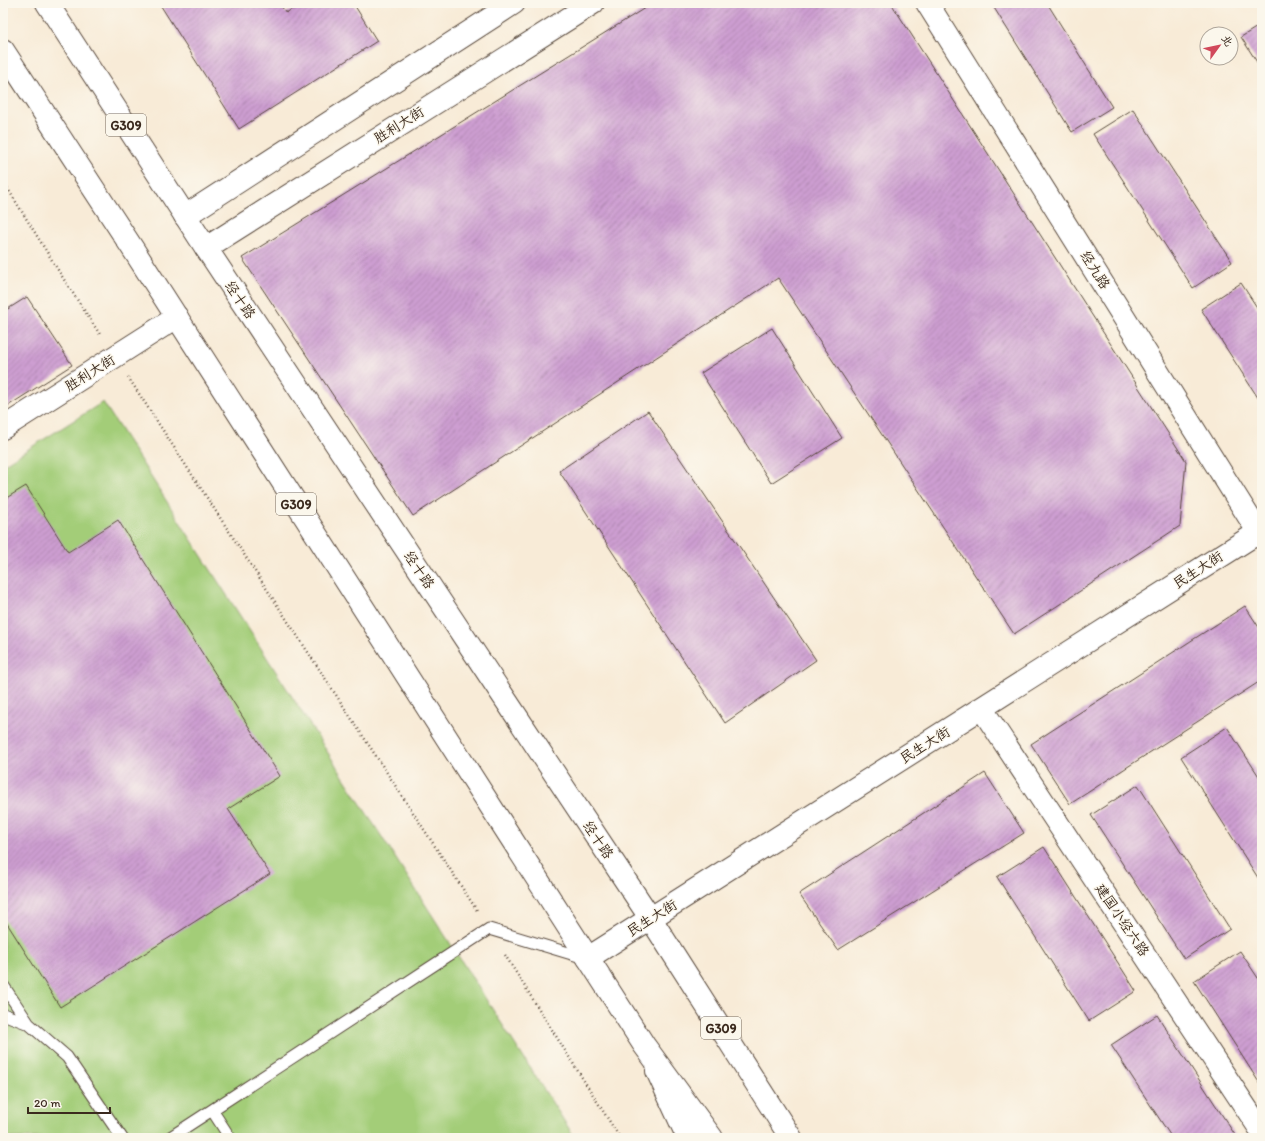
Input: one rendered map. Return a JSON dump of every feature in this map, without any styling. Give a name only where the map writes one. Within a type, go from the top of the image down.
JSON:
[{"type":"main road","name":"经十路","points":[[47,3],[206,248],[651,919],[791,1138]]},
{"type":"main road","points":[[185,216],[514,3]]},
{"type":"main road","name":"胜利大街","points":[[206,248],[593,3]]},
{"type":"main road","name":"经九路","points":[[928,3],[1261,533]]},
{"type":"main road","name":"G309","points":[[3,50],[177,317],[644,1045],[712,1138]]},
{"type":"main road","name":"胜利大街","points":[[3,428],[177,317]]},
{"type":"main road","name":"民生大街","points":[[588,958],[1261,533]]},
{"type":"main road","name":"建国小经六路","points":[[982,708],[1262,1132]]},
{"type":"main road","points":[[644,1045],[688,1138]]},
{"type":"lane","points":[[169,1138],[489,929],[588,958]]},
{"type":"lane","points":[[3,985],[29,1024],[67,1057],[122,1138]]},
{"type":"lane","points":[[3,1014],[29,1024]]},
{"type":"lane","points":[[212,1110],[230,1138]]},
{"type":"path","points":[[3,181],[63,278],[446,862],[620,1138]]},
{"type":"green space","points":[[103,402],[575,1138],[3,1138],[3,465]]},
{"type":"building","points":[[159,3],[279,3],[286,13],[301,3],[353,3],[377,41],[239,129]]},
{"type":"building","points":[[653,3],[891,3],[1186,461],[1180,526],[1014,634],[778,278],[413,516],[242,258]]},
{"type":"building","points":[[991,3],[1047,3],[1112,107],[1072,132]]},
{"type":"building","points":[[1262,24],[1262,70],[1241,37]]},
{"type":"building","points":[[1133,109],[1232,262],[1193,288],[1093,134]]},
{"type":"building","points":[[1241,283],[1262,315],[1262,404],[1201,309]]},
{"type":"building","points":[[27,297],[72,365],[3,409],[3,312]]},
{"type":"building","points":[[772,328],[842,438],[771,483],[701,373]]},
{"type":"building","points":[[648,411],[816,660],[725,723],[559,471]]},
{"type":"building","points":[[26,486],[68,552],[118,520],[280,776],[228,809],[270,874],[60,1007],[3,917],[3,500]]},
{"type":"building","points":[[1245,606],[1262,632],[1262,680],[1070,804],[1031,744]]},
{"type":"building","points":[[1227,727],[1262,781],[1262,884],[1181,757]]},
{"type":"building","points":[[985,773],[1024,833],[838,950],[799,894]]},
{"type":"building","points":[[1138,785],[1230,929],[1184,959],[1091,815]]},
{"type":"building","points":[[1044,847],[1136,991],[1089,1021],[997,877]]},
{"type":"building","points":[[1240,951],[1262,984],[1262,1087],[1194,981]]},
{"type":"building","points":[[1157,1015],[1237,1138],[1172,1138],[1111,1045]]}]
